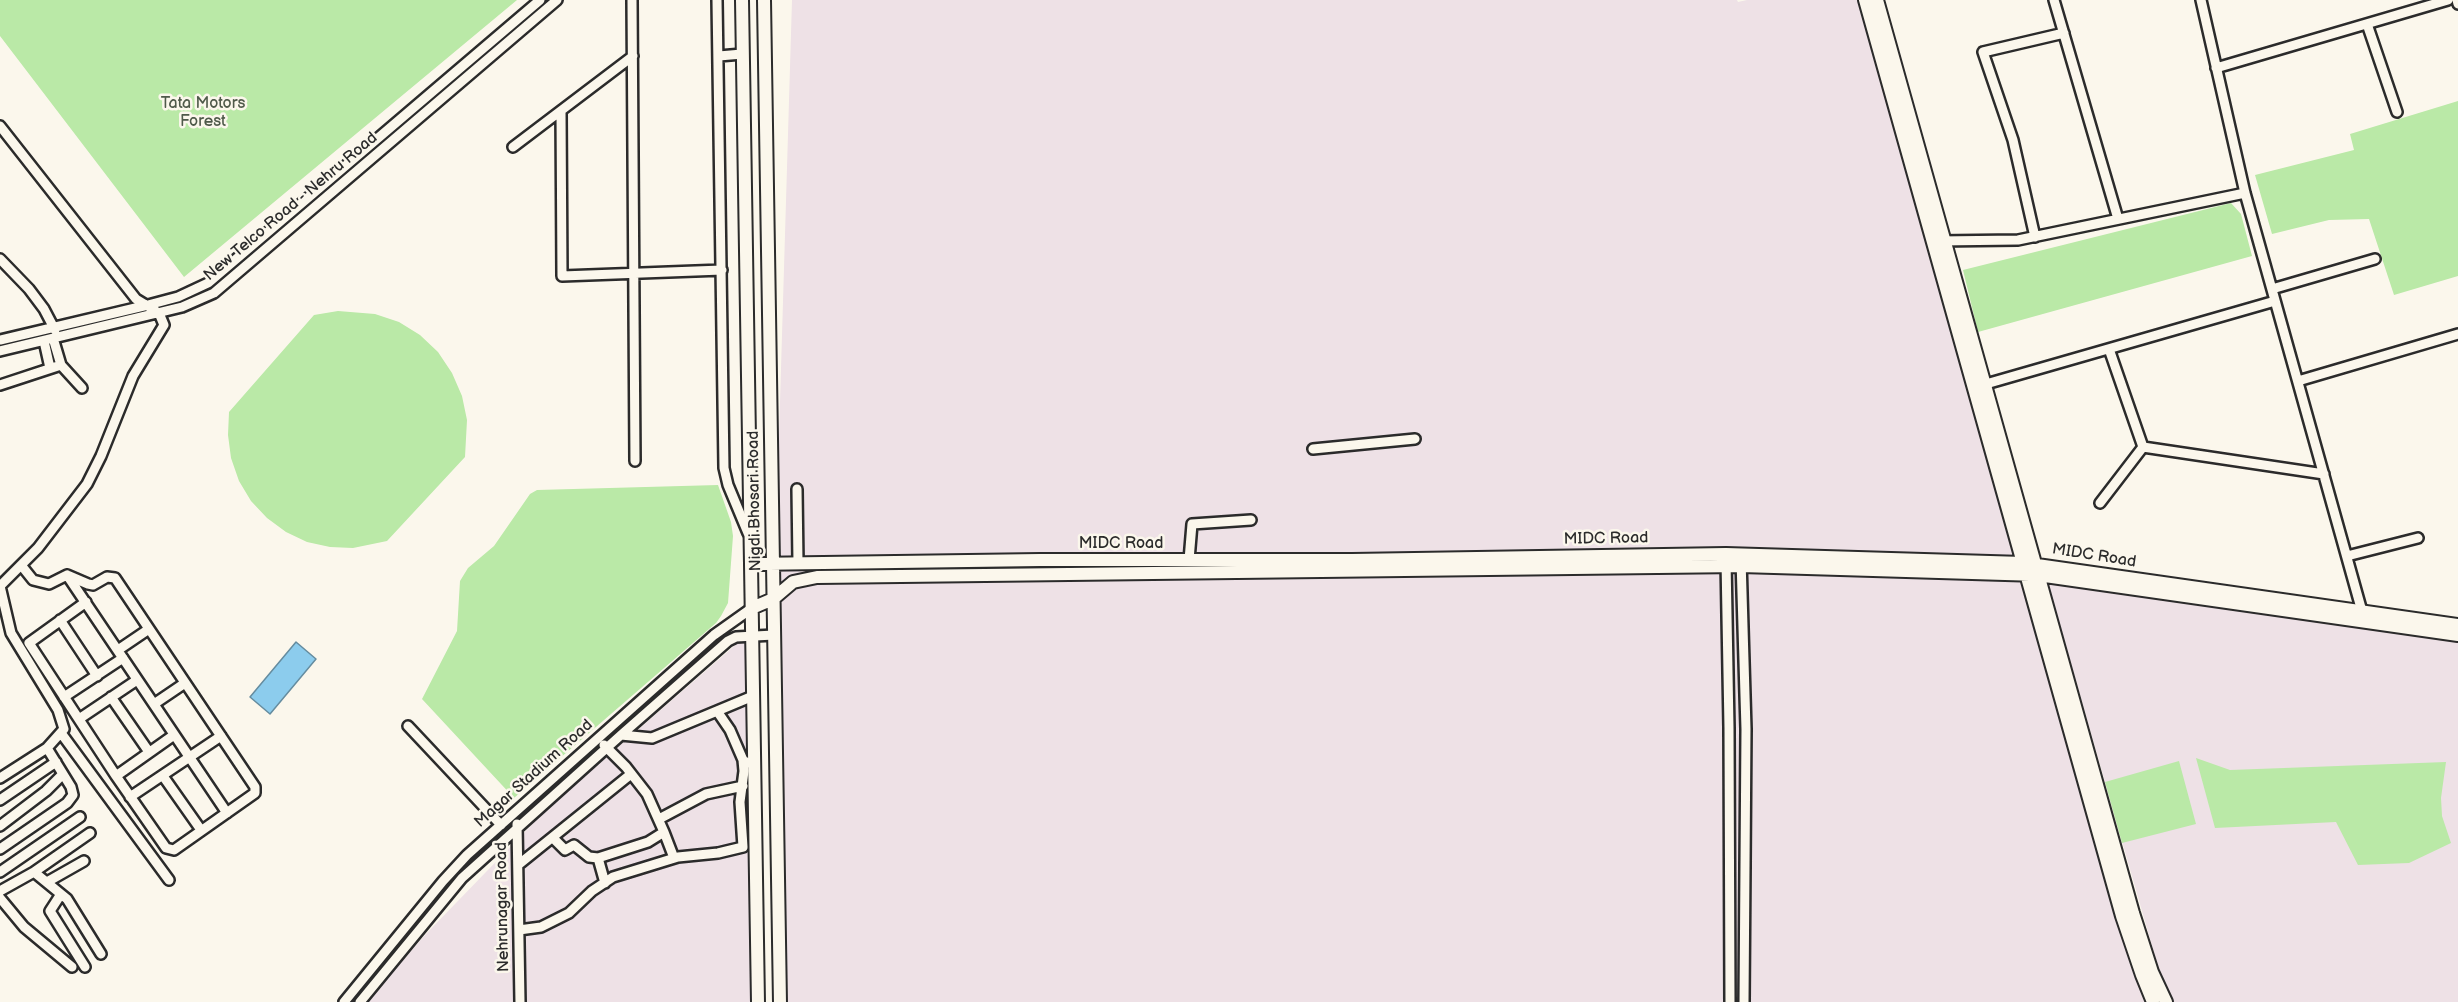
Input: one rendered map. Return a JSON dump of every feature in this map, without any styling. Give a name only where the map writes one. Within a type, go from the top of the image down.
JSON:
[{"type":"main road","name":"Nigdi Bhosari Road","points":[[742,0],[753,696],[749,764],[758,1002]]},
{"type":"main road","name":"Nigdi Bhosari Road","points":[[764,0],[780,1002]]},
{"type":"main road","points":[[1865,0],[1939,240]]},
{"type":"main road","points":[[1877,0],[1939,240],[2031,569],[2122,916],[2153,1002]]},
{"type":"main road","name":"MIDC Road","points":[[751,564],[1189,560],[1269,567],[1741,560],[2031,569],[2364,616],[2458,625]]},
{"type":"main road","name":"Magar Stadium Road","points":[[752,608],[773,599],[793,582],[817,577],[1269,567]]},
{"type":"main road","points":[[2031,569],[2133,913],[2152,972],[2166,1002]]},
{"type":"main road","name":"MIDC Road","points":[[2364,616],[2458,635]]},
{"type":"street","name":"New Telco Road - Nehru Road","points":[[0,340],[148,305],[195,290],[217,276],[540,0]]},
{"type":"street","name":"New Telco Road - Nehru Road","points":[[0,351],[159,313],[200,300],[220,288],[557,0]]},
{"type":"street","points":[[632,0],[635,461]]},
{"type":"street","points":[[717,0],[724,468],[728,485],[750,538]]},
{"type":"street","points":[[2054,0],[2118,219]]},
{"type":"street","points":[[2201,0],[2245,193],[2364,616]]},
{"type":"street","points":[[2216,68],[2448,0]]},
{"type":"street","points":[[2457,0],[2458,4]]},
{"type":"street","points":[[2367,24],[2397,111]]},
{"type":"street","points":[[2035,237],[2013,141],[1983,52],[2064,33]]},
{"type":"street","points":[[719,56],[742,54]]},
{"type":"street","points":[[513,147],[633,56]]},
{"type":"street","points":[[459,70],[466,78]]},
{"type":"street","points":[[561,111],[562,276],[722,270]]},
{"type":"street","points":[[0,126],[130,292],[140,302],[159,313],[163,320],[162,328],[133,376],[101,456],[87,484],[62,518],[0,586],[11,633],[62,718],[64,729],[47,748],[0,778]]},
{"type":"street","points":[[1939,240],[2018,240],[2245,193]]},
{"type":"street","points":[[0,259],[29,289],[54,327],[51,339],[50,368]]},
{"type":"street","points":[[2272,289],[2375,259]]},
{"type":"street","points":[[1980,386],[2275,301]]},
{"type":"street","points":[[2298,381],[2458,334]]},
{"type":"street","points":[[51,339],[61,365],[82,388]]},
{"type":"street","points":[[2109,349],[2143,447]]},
{"type":"street","points":[[0,385],[61,365]]},
{"type":"street","points":[[1313,449],[1415,439]]},
{"type":"street","points":[[2143,447],[2324,474]]},
{"type":"street","points":[[2100,503],[2143,447]]},
{"type":"street","points":[[798,489],[798,563]]},
{"type":"street","points":[[1189,560],[1192,524],[1251,520]]},
{"type":"street","points":[[2347,556],[2418,537]]},
{"type":"street","points":[[1726,560],[1730,1002]]},
{"type":"street","points":[[1741,560],[1746,729],[1744,1002]]},
{"type":"street","points":[[21,565],[33,580],[49,584],[67,575],[93,585],[112,576],[256,790],[255,793],[201,831],[169,850],[130,797],[29,643],[86,602]]},
{"type":"street","points":[[67,575],[226,813]]},
{"type":"street","name":"Magar Stadium Road","points":[[344,1002],[453,869],[714,635],[752,608]]},
{"type":"street","points":[[60,620],[97,676]]},
{"type":"street","points":[[118,650],[149,629]]},
{"type":"street","name":"Magar Stadium Road","points":[[360,1002],[462,878],[607,747],[719,648],[736,637],[774,635]]},
{"type":"street","points":[[64,697],[123,658]]},
{"type":"street","points":[[79,719],[137,680]]},
{"type":"street","points":[[154,705],[185,683]]},
{"type":"street","points":[[621,735],[652,738],[753,696]]},
{"type":"street","points":[[111,697],[149,752]]},
{"type":"street","points":[[519,930],[542,927],[569,913],[592,891],[613,877],[674,858],[718,853],[743,847],[740,802],[749,764],[717,711]]},
{"type":"street","points":[[408,726],[501,825]]},
{"type":"street","points":[[61,733],[169,880]]},
{"type":"street","points":[[116,776],[174,735]]},
{"type":"street","points":[[130,797],[221,736]]},
{"type":"street","points":[[598,739],[647,794],[674,858]]},
{"type":"street","points":[[0,849],[68,803],[73,795],[47,748]]},
{"type":"street","points":[[0,800],[56,762]]},
{"type":"street","points":[[0,826],[46,791],[63,774]]},
{"type":"street","points":[[518,865],[631,774]]},
{"type":"street","points":[[163,776],[201,831]]},
{"type":"street","points":[[659,819],[706,794],[743,786]]},
{"type":"street","name":"Nehrunagar Road","points":[[516,812],[520,1002]]},
{"type":"street","points":[[0,872],[80,817]]},
{"type":"street","points":[[553,838],[566,850],[574,845],[590,857],[598,858],[648,842],[664,832]]},
{"type":"street","points":[[0,891],[34,872],[90,833]]},
{"type":"street","points":[[598,858],[605,883]]},
{"type":"street","points":[[46,882],[84,861]]},
{"type":"street","points":[[34,872],[67,899],[101,954]]},
{"type":"street","points":[[61,894],[50,911],[85,967]]},
{"type":"street","points":[[0,898],[24,927],[72,967]]},
{"type":"shaded area","points":[[792,0],[1737,0],[1738,2],[1747,0],[1869,0],[1939,254],[2014,554],[2149,1002],[782,1002],[774,603]]},
{"type":"shaded area","points":[[2047,580],[2458,642],[2458,1002],[2171,1002],[2165,991]]},
{"type":"shaded area","points":[[748,634],[754,1002],[367,1002],[424,936],[548,808]]},
{"type":"green space","name":"Tata Motors Forest","points":[[0,0],[517,0],[184,277],[0,36]]},
{"type":"green space","points":[[2458,101],[2458,276],[2394,295],[2369,219],[2329,220],[2272,234],[2255,175],[2354,150],[2350,134]]},
{"type":"green space","points":[[2231,203],[2241,214],[2252,256],[1978,332],[1963,270]]},
{"type":"green space","points":[[338,311],[375,314],[399,322],[420,335],[438,352],[452,373],[462,396],[467,420],[465,457],[387,541],[353,548],[330,547],[307,542],[286,532],[267,518],[251,501],[239,481],[231,458],[228,435],[229,412],[314,315]]},
{"type":"green space","points":[[718,485],[731,522],[733,536],[728,603],[721,616],[716,623],[514,798],[422,699],[457,631],[460,581],[468,568],[494,546],[530,494],[537,490]]},
{"type":"green space","points":[[2196,758],[2230,770],[2446,762],[2441,798],[2442,816],[2451,843],[2409,863],[2358,865],[2336,822],[2215,828]]},
{"type":"green space","points":[[2179,761],[2196,824],[2122,843],[2105,782]]},
{"type":"water","points":[[296,642],[316,659],[270,714],[250,697]]}]
